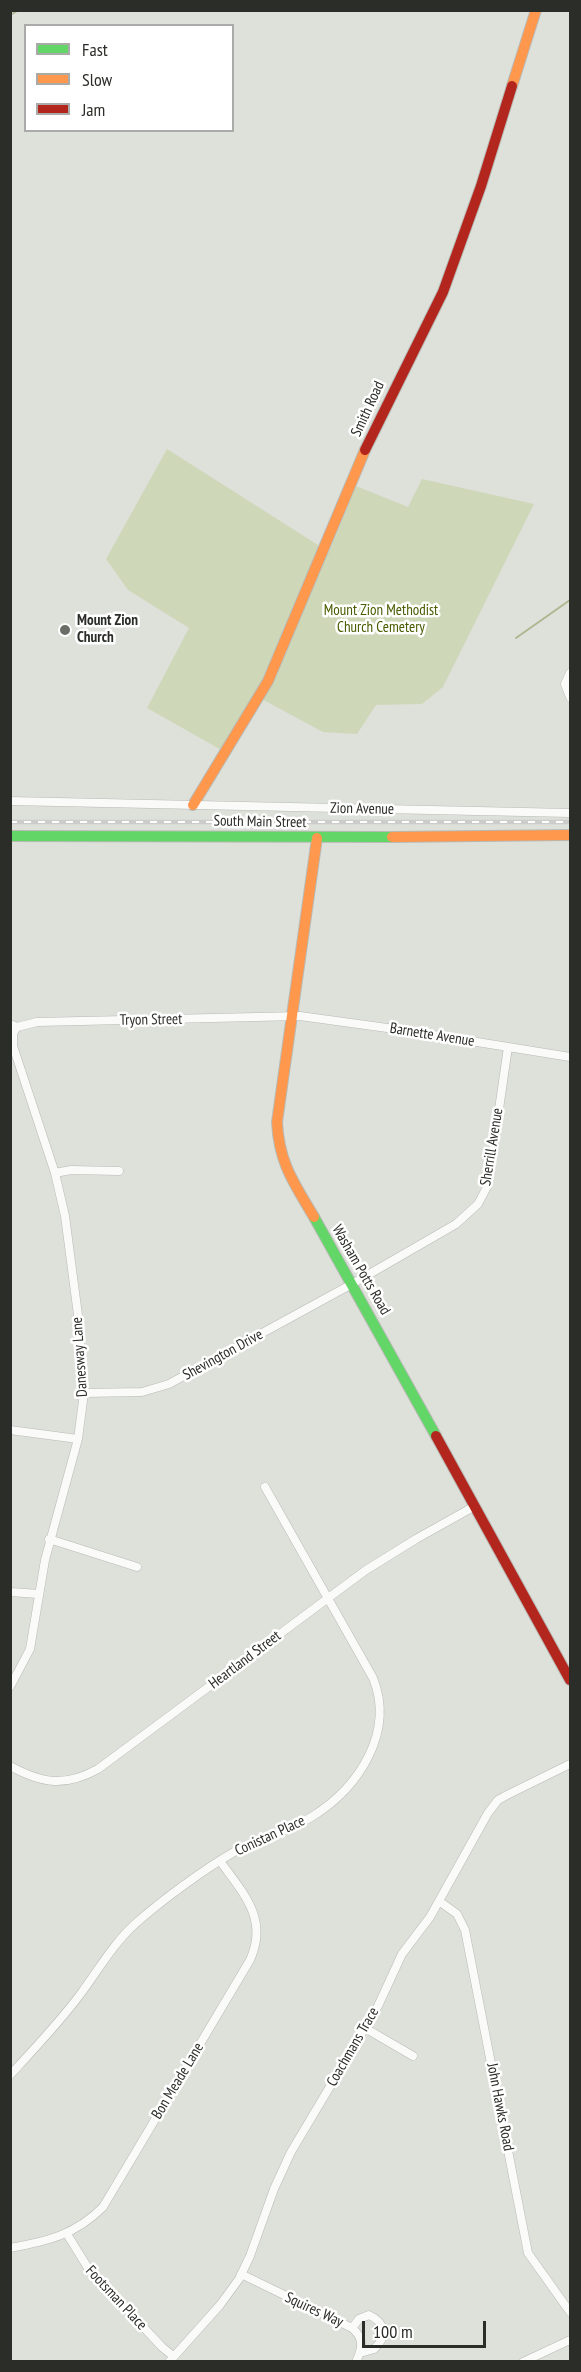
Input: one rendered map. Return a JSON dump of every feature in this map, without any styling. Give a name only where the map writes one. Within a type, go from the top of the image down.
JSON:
[{"type":"street","name":"Smith Road","points":[[193,805],[268,681],[367,446],[444,292],[481,186],[536,10]]},
{"type":"street","points":[[570,673],[565,684],[570,697]]},
{"type":"street","name":"Zion Avenue","points":[[10,801],[570,813]]},
{"type":"street","name":"South Main Street","points":[[10,836],[318,838],[570,835]]},
{"type":"street","name":"Washam Potts Road","points":[[318,838],[277,1122],[278,1145],[285,1168],[352,1284],[570,1680]]},
{"type":"street","name":"Tryon Street","points":[[14,1025],[36,1022],[292,1016]]},
{"type":"street","name":"Barnette Avenue","points":[[292,1016],[326,1019],[570,1057]]},
{"type":"street","name":"Danesway Lane","points":[[10,1687],[30,1649],[49,1539],[78,1439],[84,1393],[82,1348],[65,1216],[55,1173],[13,1046],[14,1025]]},
{"type":"street","name":"Sherrill Avenue","points":[[352,1284],[456,1224],[478,1204],[490,1178],[494,1135],[508,1047]]},
{"type":"street","points":[[55,1173],[71,1170],[119,1171]]},
{"type":"street","name":"Shevington Drive","points":[[84,1393],[142,1392],[169,1384],[352,1284]]},
{"type":"street","points":[[10,1430],[78,1439]]},
{"type":"street","name":"Conistan Place","points":[[10,2075],[58,2024],[121,1938],[150,1912],[220,1861],[252,1841],[301,1822],[325,1808],[349,1784],[374,1745],[380,1716],[376,1687],[265,1487]]},
{"type":"street","name":"Heartland Street","points":[[10,1766],[28,1776],[50,1781],[68,1781],[86,1776],[396,1550],[475,1506]]},
{"type":"street","points":[[49,1539],[137,1567]]},
{"type":"street","points":[[10,1592],[39,1594]]},
{"type":"street","name":"Coachmans Trace","points":[[171,2359],[220,2305],[242,2274],[282,2171],[365,2028],[402,1954],[439,1901],[493,1806],[507,1795],[570,1764]]},
{"type":"street","name":"Bon Meade Lane","points":[[10,2248],[67,2234],[96,2214],[109,2198],[254,1952],[257,1930],[252,1908],[220,1861]]},
{"type":"street","name":"John Hawks Road","points":[[439,1901],[457,1914],[465,1930],[528,2253],[570,2312]]},
{"type":"street","points":[[365,2028],[413,2056]]},
{"type":"street","name":"Footsman Place","points":[[67,2234],[88,2268],[171,2359]]},
{"type":"street","name":"Squires Way","points":[[242,2274],[352,2328],[360,2334],[362,2344],[360,2352]]},
{"type":"street","points":[[352,2328],[359,2319],[369,2315],[381,2322],[384,2330],[383,2337],[374,2349],[360,2352],[356,2361]]},
{"type":"street","points":[[523,2361],[570,2340]]},
{"type":"green space","name":"Mount Zion Methodist Church Cemetery","points":[[167,449],[329,552],[356,486],[408,507],[422,479],[534,504],[443,687],[422,704],[376,705],[357,734],[323,732],[256,696],[223,751],[147,708],[189,628],[128,590],[106,559]]},
{"type":"waterway","points":[[10,15],[19,10]]},
{"type":"waterway","points":[[516,638],[570,600]]},
{"type":"waterway","points":[[10,1302],[10,1348]]},
{"type":"railway","points":[[10,822],[570,822]]},
{"type":"traffic: fast","points":[[10,836],[392,837]]},
{"type":"traffic: fast","points":[[314,1217],[436,1436]]},
{"type":"traffic: slow","points":[[512,86],[536,10]]},
{"type":"traffic: slow","points":[[193,805],[268,681],[365,450]]},
{"type":"traffic: slow","points":[[392,837],[570,835]]},
{"type":"traffic: slow","points":[[314,1217],[284,1161],[277,1122],[317,838]]},
{"type":"traffic: jam","points":[[365,450],[443,292],[481,186],[512,86]]},
{"type":"traffic: jam","points":[[436,1436],[570,1680]]},
{"type":"place","name":"Mount Zion Church","points":[[65,630]]}]
